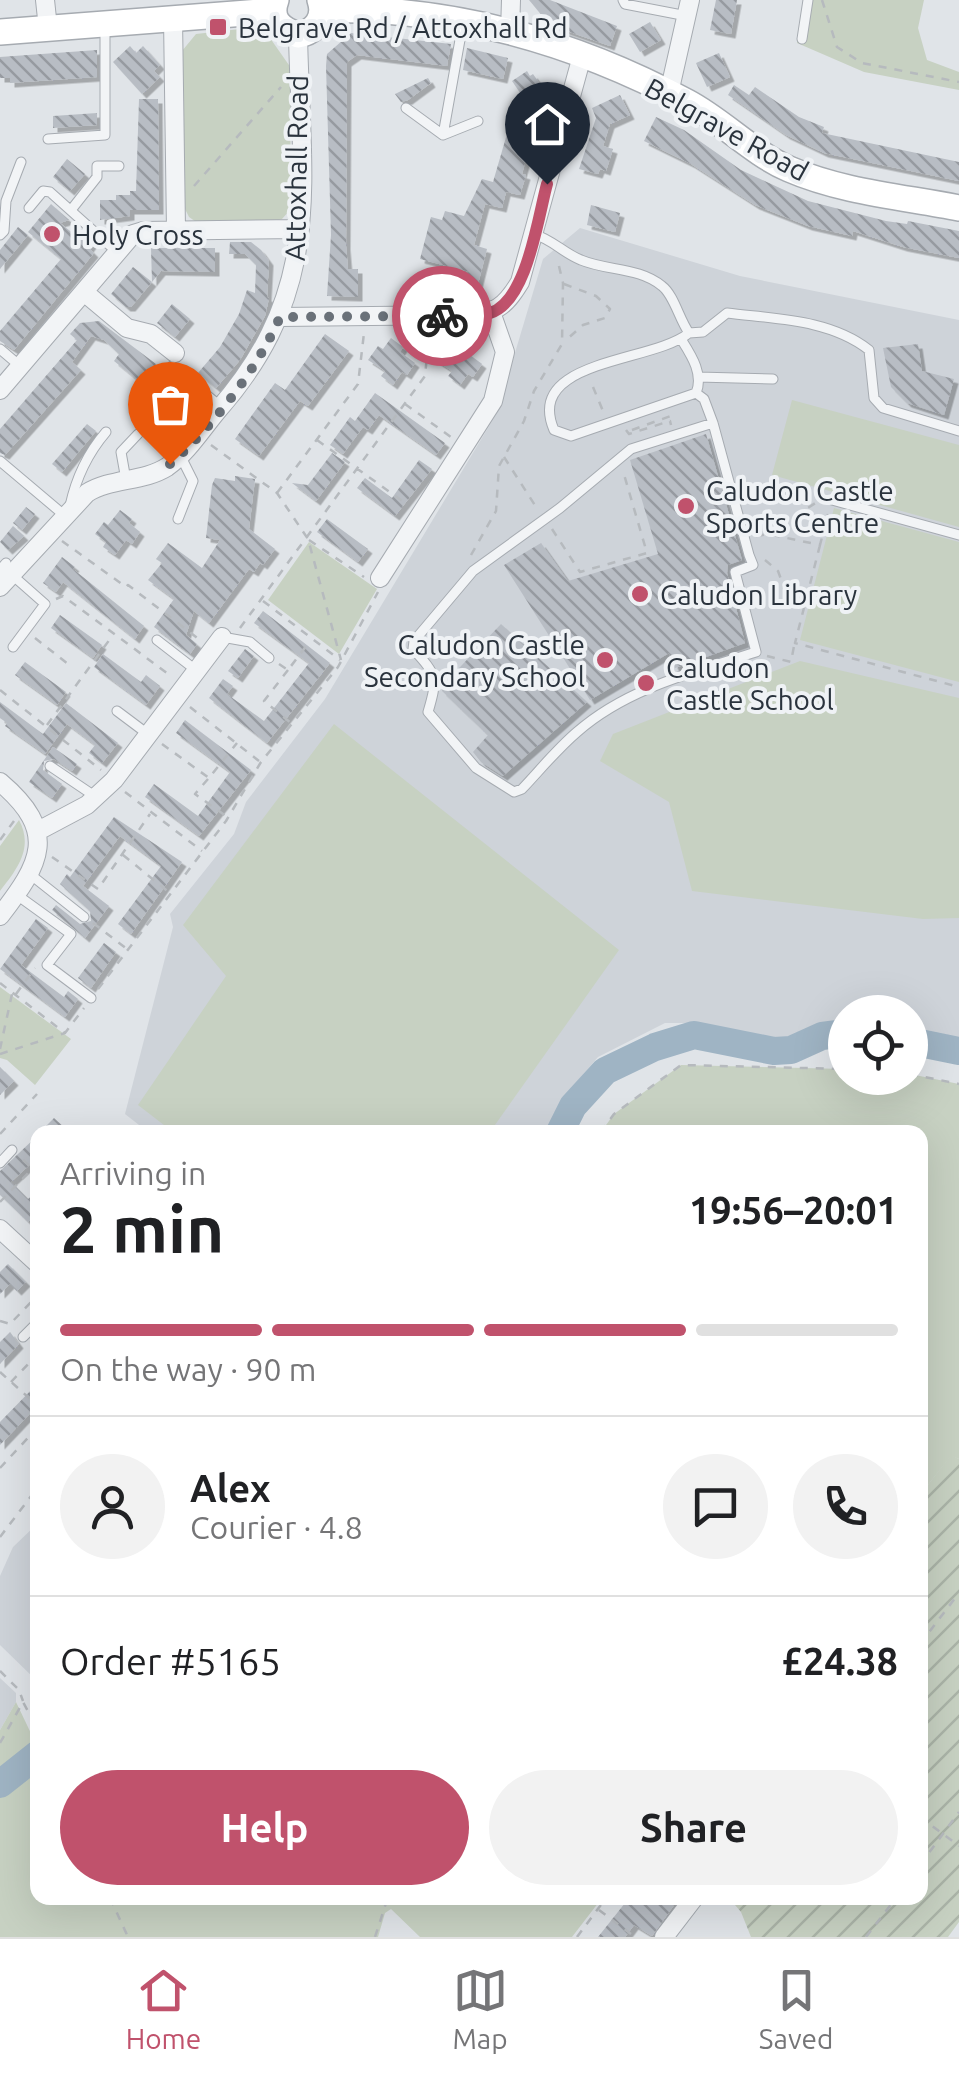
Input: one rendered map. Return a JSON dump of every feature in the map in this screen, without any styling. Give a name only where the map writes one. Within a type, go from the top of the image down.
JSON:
[{"type":"street","points":[[45,0],[48,28]]},
{"type":"street","points":[[510,32],[512,0]]},
{"type":"street","points":[[0,32],[274,5],[278,25],[298,35],[316,26],[322,5]]},
{"type":"street","name":"Belgrave Road","points":[[322,5],[453,12],[582,56],[669,93],[787,168],[822,182],[959,208]]},
{"type":"street","points":[[669,93],[689,8]]},
{"type":"street","points":[[176,230],[179,12]]},
{"type":"street","name":"Attoxhall Road","points":[[4,574],[93,489],[158,472],[180,455],[258,360],[280,317],[294,274],[300,229],[298,35]]},
{"type":"street","points":[[280,317],[491,312],[507,303],[520,282],[582,56]]},
{"type":"street","points":[[0,390],[138,232],[300,229]]},
{"type":"street","points":[[84,292],[127,328],[152,334],[174,359]]},
{"type":"street","points":[[380,584],[493,401],[505,352],[491,312]]},
{"type":"street","points":[[36,831],[73,814],[114,780],[218,644]]},
{"type":"street","points":[[0,782],[36,831],[31,875],[0,916]]},
{"type":"street","points":[[0,1229],[30,1257]]},
{"type":"street","points":[[664,1937],[689,1905]]},
{"type":"lane","points":[[622,0],[625,4],[689,8]]},
{"type":"lane","points":[[802,39],[808,0]]},
{"type":"lane","points":[[443,135],[453,12]]},
{"type":"lane","points":[[48,139],[105,135],[106,24]]},
{"type":"lane","points":[[406,108],[443,135]]},
{"type":"lane","points":[[443,135],[478,121]]},
{"type":"lane","points":[[0,235],[4,231],[6,201],[21,162]]},
{"type":"lane","points":[[71,210],[98,178],[97,166],[119,166]]},
{"type":"lane","points":[[28,208],[43,190],[117,252]]},
{"type":"lane","points":[[533,234],[548,238],[583,261],[646,276],[666,288],[682,338],[695,363],[696,393]]},
{"type":"lane","points":[[696,393],[571,436],[554,430],[548,416],[549,400],[568,378],[702,332],[727,312],[818,325],[869,350],[874,398],[884,408],[959,431]]},
{"type":"lane","points":[[0,349],[20,366]]},
{"type":"lane","points":[[174,359],[222,407]]},
{"type":"lane","points":[[698,378],[773,379]]},
{"type":"lane","points":[[696,393],[704,399],[713,424],[750,555],[752,566],[736,572],[756,652],[658,683],[614,706],[578,731],[514,792],[476,768],[428,712],[436,683],[434,671],[413,649],[420,633],[473,571],[631,448],[713,424]]},
{"type":"lane","points":[[0,460],[67,512],[91,449],[106,432]]},
{"type":"lane","points":[[126,480],[122,452],[138,434]]},
{"type":"lane","points":[[178,519],[193,481],[180,455]]},
{"type":"lane","points":[[832,500],[959,535]]},
{"type":"lane","points":[[4,574],[46,604],[14,647]]},
{"type":"lane","points":[[157,640],[187,685]]},
{"type":"lane","points":[[218,644],[250,642],[269,658]]},
{"type":"lane","points":[[117,710],[149,734]]},
{"type":"lane","points":[[50,766],[96,797]]},
{"type":"lane","points":[[31,875],[84,916]]},
{"type":"lane","points":[[17,894],[71,934],[47,965],[91,998]]},
{"type":"lane","points":[[0,1162],[12,1150]]},
{"type":"lane","points":[[23,1337],[30,1330]]},
{"type":"path","points":[[822,0],[837,47],[862,63],[959,82]]},
{"type":"path","points":[[176,206],[298,68]]},
{"type":"path","points":[[533,234],[550,246],[563,284],[562,344]]},
{"type":"path","points":[[473,571],[470,557],[496,511],[496,481],[534,391],[562,344],[583,324],[606,318],[610,309],[596,296],[563,284]]},
{"type":"path","points":[[276,493],[358,384],[364,316]]},
{"type":"path","points":[[47,534],[218,644],[236,634],[308,539],[426,369],[422,316]]},
{"type":"path","points":[[593,386],[601,406]]},
{"type":"path","points":[[403,403],[464,447]]},
{"type":"path","points":[[198,434],[276,493],[308,539],[341,661]]},
{"type":"path","points":[[316,439],[422,515]]},
{"type":"path","points":[[504,457],[580,572],[647,553],[620,458]]},
{"type":"path","points":[[745,539],[768,534],[823,498],[832,500],[792,662],[756,652]]},
{"type":"path","points":[[768,534],[820,545]]},
{"type":"path","points":[[47,965],[41,960],[14,994],[0,1052],[65,1033],[228,818],[261,762],[341,661],[380,584],[308,539]]},
{"type":"path","points":[[750,555],[778,571],[790,604]]},
{"type":"path","points":[[46,604],[63,596],[187,685],[237,744],[261,762]]},
{"type":"path","points":[[262,600],[341,661]]},
{"type":"path","points":[[26,630],[68,664]]},
{"type":"path","points":[[46,725],[114,634]]},
{"type":"path","points":[[292,724],[264,701],[312,638]]},
{"type":"path","points":[[795,643],[959,687]]},
{"type":"path","points":[[269,658],[288,670]]},
{"type":"path","points":[[0,690],[203,852]]},
{"type":"path","points":[[149,734],[209,778]]},
{"type":"path","points":[[228,818],[196,794],[237,744]]},
{"type":"path","points":[[0,840],[17,818],[98,888],[151,812]]},
{"type":"path","points":[[121,854],[171,894]]},
{"type":"path","points":[[84,916],[128,950]]},
{"type":"path","points":[[0,983],[65,1033]]},
{"type":"path","points":[[606,1125],[614,1114],[681,1065],[828,1069]]},
{"type":"path","points":[[928,1078],[959,1084]]},
{"type":"path","points":[[0,1134],[36,1094]]},
{"type":"path","points":[[0,1202],[30,1171]]},
{"type":"path","points":[[0,1321],[10,1324],[30,1304]]},
{"type":"path","points":[[11,1382],[30,1362]]},
{"type":"path","points":[[0,1372],[30,1399]]},
{"type":"path","points":[[0,1468],[30,1436]]},
{"type":"path","points":[[0,1537],[30,1498]]},
{"type":"path","points":[[928,1634],[959,1593]]},
{"type":"path","points":[[0,1671],[19,1690],[30,1715]]},
{"type":"path","points":[[0,1743],[23,1702]]},
{"type":"path","points":[[928,1854],[959,1812]]},
{"type":"path","points":[[928,1824],[959,1846]]},
{"type":"path","points":[[113,1905],[128,1937]]},
{"type":"path","points":[[375,1937],[385,1905]]},
{"type":"path","points":[[577,1937],[601,1905]]},
{"type":"path","points":[[866,1937],[891,1905]]},
{"type":"path","points":[[598,1909],[635,1937]]},
{"type":"shaded area","name":"Caludon Castle School","points":[[580,228],[740,276],[959,320],[959,1038],[928,1032],[928,995],[828,995],[828,1028],[787,1041],[691,1023],[665,1023],[598,1057],[563,1098],[550,1125],[139,1125],[125,1114],[173,927],[170,914],[234,834],[246,802],[325,699],[497,413],[543,259]]},
{"type":"shaded area","points":[[30,1531],[30,1674],[0,1645],[0,1576],[13,1547]]},
{"type":"shaded area","points":[[0,1678],[16,1693],[16,1702],[0,1730]]},
{"type":"green space","points":[[805,0],[924,0],[918,28],[927,60],[959,72],[959,90],[864,72],[797,43]]},
{"type":"green space","points":[[249,28],[270,38],[291,68],[290,210],[282,219],[270,223],[199,224],[185,209],[182,51],[196,34]]},
{"type":"green space","points":[[792,400],[959,445],[959,527],[772,475]]},
{"type":"green space","points":[[834,508],[959,542],[959,682],[800,640]]},
{"type":"green space","points":[[309,542],[377,589],[339,654],[268,600]]},
{"type":"green space","points":[[800,661],[959,698],[959,918],[923,919],[692,891],[669,802],[600,761],[613,734]]},
{"type":"green space","points":[[334,724],[619,950],[495,1125],[164,1125],[138,1105],[226,976],[183,925]]},
{"type":"green space","points":[[19,820],[25,840],[22,858],[0,891],[0,846]]},
{"type":"green space","points":[[0,987],[71,1039],[35,1085],[0,1058]]},
{"type":"green space","points":[[681,1065],[828,1069],[828,1095],[928,1095],[928,1078],[959,1084],[959,1459],[951,1456],[928,1485],[928,1125],[606,1125],[614,1114]]},
{"type":"green space","points":[[951,1455],[959,1459],[959,1922],[948,1937],[751,1937],[735,1905],[928,1905],[928,1485]]},
{"type":"green space","points":[[16,1702],[30,1731],[30,1905],[597,1905],[572,1937],[420,1937],[391,1909],[385,1913],[378,1937],[0,1937],[0,1730]]},
{"type":"building","points":[[529,0],[550,0],[617,26],[610,46],[550,25]]},
{"type":"building","points":[[716,0],[737,0],[731,34],[710,30]]},
{"type":"building","points":[[650,22],[661,40],[640,52],[629,34]]},
{"type":"building","points":[[351,33],[451,44],[447,66],[357,55],[347,62],[346,246],[348,269],[358,269],[358,297],[327,296],[331,235],[327,54]]},
{"type":"building","points":[[130,46],[136,53],[143,46],[160,65],[154,71],[160,77],[142,94],[113,62]]},
{"type":"building","points":[[467,48],[508,58],[503,79],[463,70]]},
{"type":"building","points":[[97,50],[97,77],[10,83],[10,78],[0,78],[0,57]]},
{"type":"building","points":[[719,53],[730,77],[707,87],[696,63]]},
{"type":"building","points":[[527,71],[547,94],[544,96],[548,102],[533,112],[512,81]]},
{"type":"building","points":[[428,78],[431,83],[408,100],[401,102],[395,94]]},
{"type":"building","points":[[734,85],[749,95],[755,87],[799,117],[824,127],[822,133],[959,162],[959,181],[824,153],[786,135],[728,95]]},
{"type":"building","points":[[620,95],[630,115],[610,124],[603,146],[613,149],[606,171],[600,169],[598,174],[579,169],[596,118],[592,108]]},
{"type":"building","points":[[139,99],[158,99],[159,210],[130,210],[130,216],[100,220],[100,200],[116,200],[116,195],[136,191]]},
{"type":"building","points":[[97,113],[97,125],[53,128],[53,116]]},
{"type":"building","points":[[656,117],[684,130],[741,170],[808,201],[886,221],[959,231],[959,258],[903,247],[853,231],[852,236],[808,226],[755,205],[691,164],[644,141]]},
{"type":"building","points":[[511,120],[530,126],[521,157],[526,159],[522,174],[526,175],[520,195],[506,192],[502,208],[485,204],[474,245],[487,249],[477,288],[437,277],[470,272],[420,259],[431,217],[442,220],[445,211],[464,216],[482,179],[493,182]]},
{"type":"building","points":[[67,159],[85,174],[70,191],[53,177]]},
{"type":"building","points":[[51,204],[69,220],[60,223],[80,239],[83,236],[92,244],[89,248],[94,253],[14,350],[0,341],[0,331],[61,259],[28,232]]},
{"type":"building","points":[[591,205],[620,213],[615,232],[587,225]]},
{"type":"building","points":[[18,227],[28,235],[0,269],[0,250]]},
{"type":"building","points":[[230,242],[251,242],[269,261],[269,298],[265,316],[240,360],[216,388],[198,373],[220,347],[239,314],[247,290],[255,293],[256,265],[245,254],[229,254]]},
{"type":"building","points":[[151,248],[215,248],[215,272],[161,271],[152,282]]},
{"type":"building","points":[[133,267],[152,282],[131,307],[126,307],[111,294]]},
{"type":"building","points":[[172,304],[190,319],[175,337],[157,323]]},
{"type":"building","points":[[99,321],[156,364],[151,371],[191,402],[162,439],[132,416],[151,391],[114,361],[119,354],[104,340],[91,336],[72,362],[81,370],[5,455],[0,453],[0,429],[77,340],[70,334],[80,323]]},
{"type":"building","points":[[325,334],[349,351],[308,406],[300,401],[259,456],[235,439],[275,383],[285,390]]},
{"type":"building","points":[[391,338],[403,347],[400,352],[415,363],[393,385],[381,376],[385,371],[368,360],[378,346],[383,349]]},
{"type":"building","points":[[457,338],[470,347],[466,352],[482,364],[473,377],[468,374],[460,385],[448,376],[452,371],[435,360]]},
{"type":"building","points":[[918,344],[922,371],[954,379],[944,415],[907,403],[891,387],[883,348]]},
{"type":"building","points":[[375,393],[445,443],[436,455],[379,415],[368,430],[363,427],[343,454],[330,445],[350,417],[355,421]]},
{"type":"building","points":[[87,424],[96,431],[62,472],[52,464]]},
{"type":"building","name":"Caludon Castle Secondary School","points":[[706,434],[742,560],[728,565],[727,573],[745,643],[675,668],[669,653],[590,700],[504,565],[541,543],[568,581],[658,554],[630,460]]},
{"type":"building","points":[[332,453],[345,462],[316,501],[292,483],[308,485]]},
{"type":"building","points":[[419,460],[432,469],[395,516],[357,488],[365,478],[392,498]]},
{"type":"building","points":[[235,476],[255,479],[249,529],[275,549],[254,572],[249,569],[209,623],[194,611],[186,635],[197,644],[190,654],[154,627],[174,599],[148,580],[162,563],[156,559],[168,543],[202,568],[220,540],[206,538],[212,485],[215,478],[235,481]]},
{"type":"building","points":[[26,507],[35,514],[22,530],[13,523]]},
{"type":"building","points":[[120,510],[140,532],[132,544],[126,540],[115,555],[103,547],[106,542],[95,534]]},
{"type":"building","points":[[327,519],[368,549],[358,562],[317,532]]},
{"type":"building","points":[[13,526],[24,536],[8,550],[0,542]]},
{"type":"building","points":[[62,557],[144,626],[135,639],[63,582],[56,592],[43,583]]},
{"type":"building","points":[[263,611],[330,663],[267,743],[209,698],[223,679],[233,686],[227,694],[264,721],[309,663],[254,623]]},
{"type":"building","points":[[60,615],[102,645],[93,658],[51,628]]},
{"type":"building","points":[[501,624],[587,702],[503,776],[473,752],[488,735],[442,691],[442,686]]},
{"type":"building","points":[[245,649],[254,656],[238,678],[228,671]]},
{"type":"building","points":[[103,654],[141,682],[146,675],[160,686],[146,705],[94,667]]},
{"type":"building","points":[[25,662],[66,692],[57,705],[15,675]]},
{"type":"building","points":[[0,702],[43,734],[66,703],[118,743],[102,763],[89,753],[95,745],[67,724],[45,754],[5,726],[7,723],[0,718]]},
{"type":"building","points":[[185,720],[251,770],[199,836],[145,797],[154,784],[198,816],[230,772],[176,733]]},
{"type":"building","points":[[53,747],[77,764],[72,771],[54,759],[44,761],[43,770],[62,784],[52,798],[29,782]]},
{"type":"building","points":[[114,817],[182,862],[131,934],[118,924],[161,866],[120,836],[83,886],[109,906],[85,938],[52,910],[56,905],[80,924],[91,921],[90,911],[60,884],[67,874],[70,877]]},
{"type":"building","points":[[36,919],[48,928],[21,965],[64,997],[68,991],[78,999],[65,1017],[0,969]]},
{"type":"building","points":[[104,943],[116,952],[91,988],[78,978]]},
{"type":"building","points":[[0,1067],[14,1081],[0,1095]]},
{"type":"building","points":[[30,1143],[30,1164],[11,1182],[30,1197],[28,1222],[0,1195],[0,1171]]},
{"type":"building","points":[[8,1264],[26,1282],[17,1291],[10,1284],[0,1294],[0,1272]]},
{"type":"building","points":[[10,1332],[19,1344],[0,1364],[0,1342]]},
{"type":"building","points":[[30,1391],[30,1413],[0,1445],[0,1422]]},
{"type":"building","points":[[623,1905],[674,1905],[652,1936],[634,1925],[625,1937],[598,1937]]},
{"type":"waterway","points":[[564,1125],[573,1106],[605,1071],[655,1047],[694,1035],[774,1051],[791,1050],[828,1035]]},
{"type":"waterway","points":[[928,1045],[959,1051]]},
{"type":"waterway","points":[[0,1784],[30,1760]]},
{"type":"way so far","points":[[170,464],[245,380],[280,317],[442,316]]},
{"type":"place","name":"Belgrave Rd / Attoxhall Rd","points":[[218,27]]},
{"type":"place","name":"Holy Cross","points":[[52,234]]},
{"type":"place","name":"Caludon Castle Sports Centre","points":[[686,506]]},
{"type":"place","name":"Caludon Library","points":[[640,594]]},
{"type":"place","name":"Caludon Castle Secondary School","points":[[605,660]]},
{"type":"place","name":"Caludon Castle School","points":[[646,683]]},
{"type":"route","points":[[442,316],[491,312],[507,303],[520,282],[547,184]]}]
